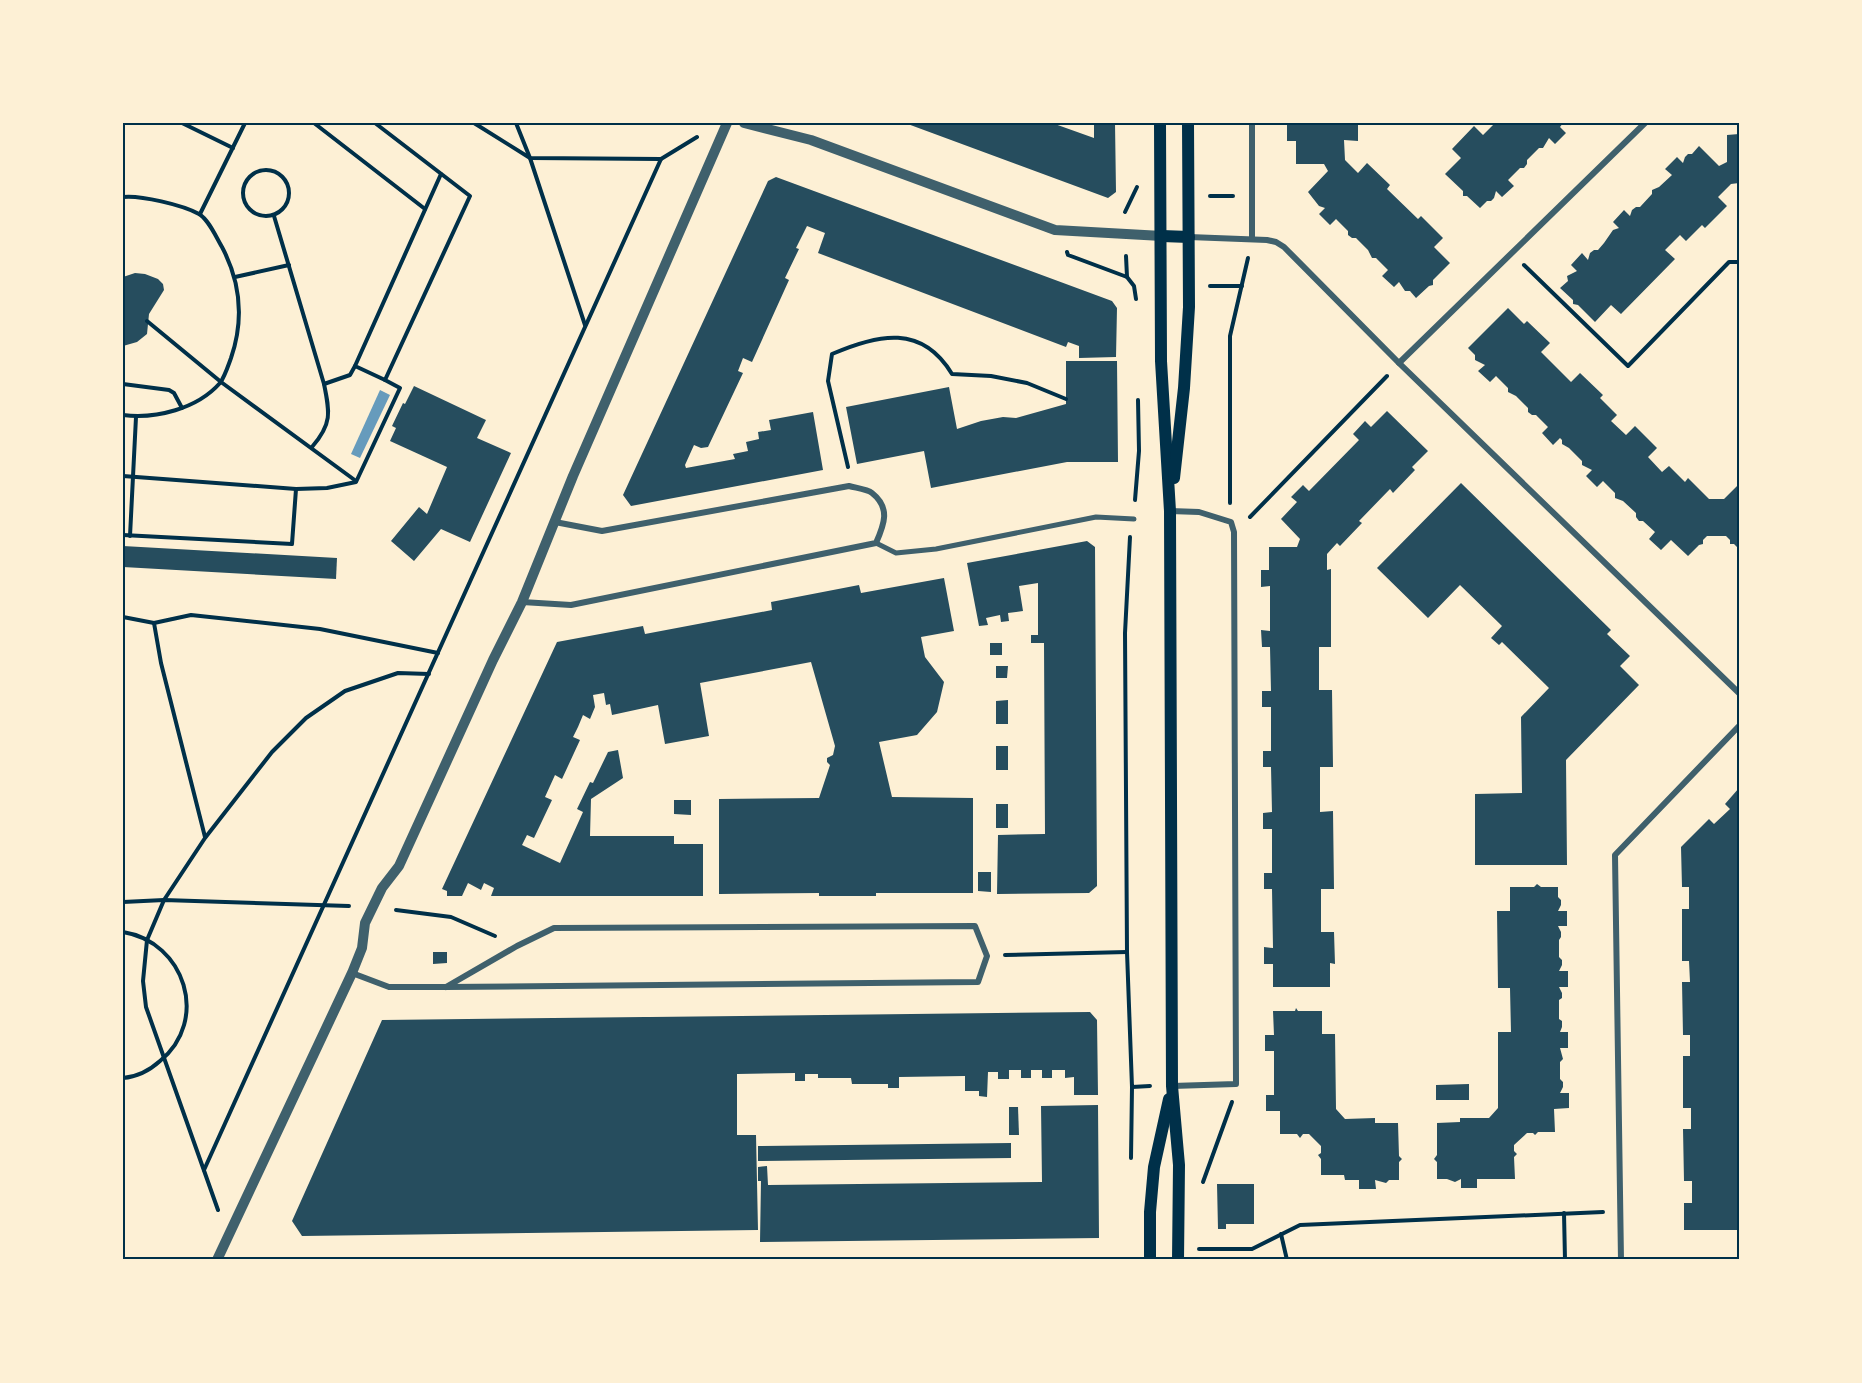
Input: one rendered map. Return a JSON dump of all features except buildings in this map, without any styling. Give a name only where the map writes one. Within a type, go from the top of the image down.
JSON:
[{"type":"main road","points":[[1160,123],[1161,361],[1170,511],[1172,1086],[1179,1165],[1178,1260]]},
{"type":"main road","points":[[1170,511],[1184,388],[1189,307],[1188,123]]},
{"type":"main road","points":[[1162,236],[1189,237]]},
{"type":"main road","points":[[1150,1260],[1150,1212],[1154,1167],[1172,1086]]},
{"type":"street","points":[[217,1260],[352,973],[362,948],[365,923],[372,907],[382,888],[399,866],[522,602],[727,123]]},
{"type":"street","points":[[744,123],[811,140],[1055,230],[1162,236]]},
{"type":"street","points":[[1252,123],[1252,239]]},
{"type":"street","points":[[1400,363],[1645,123]]},
{"type":"street","points":[[1189,237],[1252,239],[1276,242],[1284,247],[1739,693]]},
{"type":"street","points":[[555,522],[602,531],[849,486],[872,492],[883,507],[885,523],[876,543]]},
{"type":"street","points":[[1170,511],[1199,512],[1231,522],[1234,532],[1236,1084],[1172,1086]]},
{"type":"street","points":[[522,602],[571,605],[876,543],[896,553],[936,549],[1096,517],[1134,519]]},
{"type":"street","points":[[1621,1260],[1615,855],[1739,726]]},
{"type":"street","points":[[352,973],[389,987],[446,987],[978,982],[987,956],[975,926],[554,928],[518,945],[446,987]]},
{"type":"path","points":[[182,123],[233,148]]},
{"type":"path","points":[[200,214],[245,123]]},
{"type":"path","points":[[314,123],[425,209]]},
{"type":"path","points":[[375,123],[470,196],[385,380]]},
{"type":"path","points":[[474,123],[530,158],[661,159],[702,135]]},
{"type":"path","points":[[516,123],[530,158],[585,326]]},
{"type":"path","points":[[204,1170],[661,159]]},
{"type":"path","points":[[261,171],[277,173],[288,184],[289,199],[286,206],[274,216],[266,217],[252,212],[244,200],[243,192],[248,178],[261,171]]},
{"type":"path","points":[[324,384],[350,375],[356,366],[441,174]]},
{"type":"path","points":[[1126,277],[1125,209],[1137,187],[1137,177]]},
{"type":"path","points":[[123,197],[131,196],[162,202],[200,214],[219,242],[235,277],[240,317],[238,334],[227,370],[221,382],[202,398],[182,408],[159,415],[136,417],[123,415]]},
{"type":"path","points":[[274,216],[324,384],[330,413],[321,437],[312,447]]},
{"type":"path","points":[[1055,230],[1068,255],[1126,277],[1134,286],[1137,307]]},
{"type":"path","points":[[1231,522],[1230,336],[1252,239]]},
{"type":"path","points":[[1512,253],[1628,366],[1730,262],[1739,262]]},
{"type":"path","points":[[235,277],[289,265]]},
{"type":"path","points":[[147,321],[221,382],[312,447],[356,482]]},
{"type":"path","points":[[849,486],[848,465],[828,381],[832,354],[857,343],[891,336],[922,343],[945,363],[952,374],[991,376],[1027,383],[1066,399]]},
{"type":"path","points":[[1234,532],[1400,363]]},
{"type":"path","points":[[356,366],[400,388],[356,482]]},
{"type":"path","points":[[123,384],[169,390],[174,393],[182,408]]},
{"type":"path","points":[[1138,396],[1139,451],[1134,519],[1130,538],[1125,633],[1127,952],[1131,1087],[1172,1086]]},
{"type":"path","points":[[130,536],[136,417]]},
{"type":"path","points":[[123,476],[296,489],[327,489],[356,482]]},
{"type":"path","points":[[123,535],[292,544],[296,489]]},
{"type":"path","points":[[123,617],[154,623],[191,615],[308,627],[438,653]]},
{"type":"path","points":[[154,623],[161,663],[205,838]]},
{"type":"path","points":[[228,1239],[145,998],[143,981],[147,940],[164,900],[205,838],[272,752],[306,718],[345,691],[398,674],[429,674]]},
{"type":"path","points":[[123,902],[164,900],[372,907],[451,917],[518,945]]},
{"type":"path","points":[[123,932],[138,934],[158,946],[175,963],[184,985],[187,1009],[182,1032],[170,1053],[152,1068],[130,1078],[123,1078]]},
{"type":"path","points":[[987,956],[1127,952]]},
{"type":"path","points":[[1201,1186],[1232,1104],[1236,1084]]},
{"type":"path","points":[[1198,1239],[1198,1249],[1252,1249],[1300,1224],[1620,1211]]},
{"type":"path","points":[[1564,1213],[1565,1260]]},
{"type":"path","points":[[1281,1234],[1287,1260]]},
{"type":"water","points":[[380,390],[390,395],[360,458],[351,454]]}]
